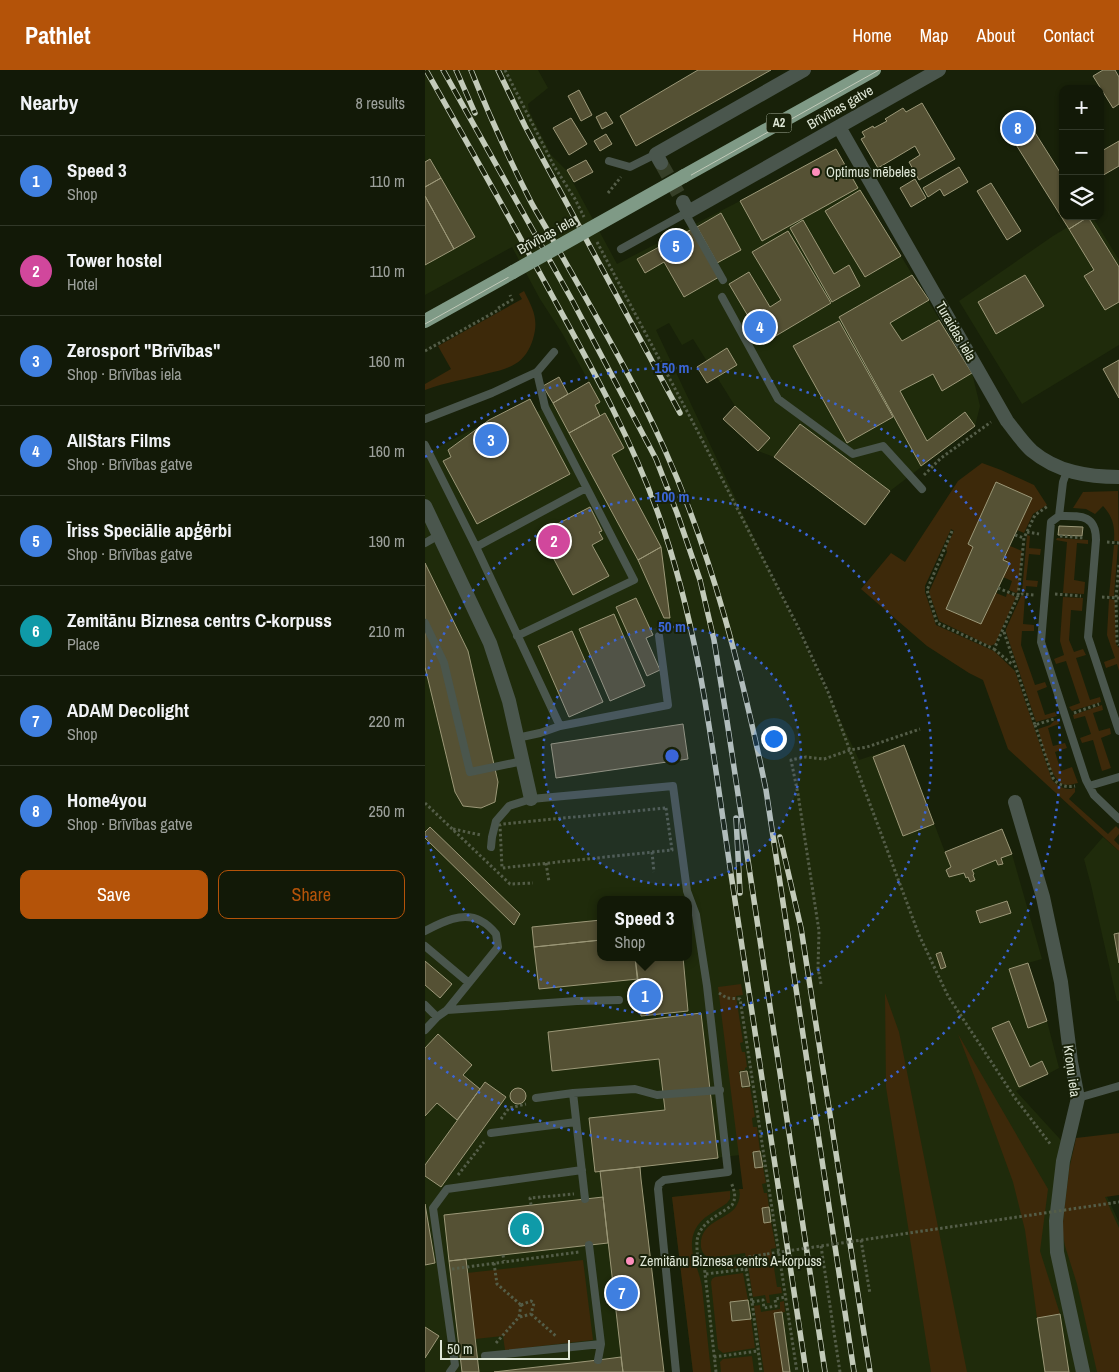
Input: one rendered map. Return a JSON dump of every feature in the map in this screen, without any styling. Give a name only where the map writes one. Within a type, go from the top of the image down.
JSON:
[{"type":"highway","name":"Brīvības gatve","points":[[683,176],[873,70]]},
{"type":"highway","name":"Brīvības iela","points":[[425,321],[683,176]]},
{"type":"street","points":[[658,158],[804,70]]},
{"type":"street","name":"Brīvības gatve","points":[[685,209],[839,127],[939,70]]},
{"type":"street","name":"Turaidas iela","points":[[839,127],[1003,419],[1031,450],[1049,462],[1067,471],[1089,476],[1119,477]]},
{"type":"street","points":[[425,506],[490,643],[509,701],[531,800]]},
{"type":"street","name":"Kroņu iela","points":[[1015,802],[1043,898],[1061,982],[1071,1062],[1078,1098],[1063,1161],[1056,1221],[1057,1252],[1083,1372]]},
{"type":"lane","points":[[609,161],[630,167],[658,158]]},
{"type":"lane","points":[[621,249],[685,209],[723,280]]},
{"type":"lane","points":[[722,297],[778,399],[853,454],[883,446],[919,486]]},
{"type":"lane","points":[[425,419],[493,393],[537,372],[554,352]]},
{"type":"lane","points":[[517,636],[634,580],[545,407],[537,372]]},
{"type":"lane","points":[[425,445],[476,547],[560,726]]},
{"type":"lane","points":[[1059,516],[1063,482],[1067,471]]},
{"type":"lane","points":[[476,547],[586,488]]},
{"type":"lane","points":[[1119,730],[1088,637],[1096,540],[1095,527],[1089,519],[1080,516],[1059,516],[1051,522],[1049,535],[1041,642],[1089,786],[1094,796],[1119,818]]},
{"type":"lane","points":[[425,543],[439,535]]},
{"type":"lane","points":[[425,623],[444,663],[470,772],[523,761]]},
{"type":"lane","points":[[517,738],[560,726],[668,705],[659,636]]},
{"type":"lane","points":[[1089,786],[1119,776]]},
{"type":"lane","points":[[491,847],[496,821],[509,806],[531,800],[673,786],[689,896]]},
{"type":"lane","points":[[677,1372],[657,1189],[664,1180],[728,1172],[707,986],[696,915],[692,904]]},
{"type":"lane","points":[[425,931],[449,919],[473,917],[483,921],[496,934],[498,947],[447,1010],[437,1017],[425,1030]]},
{"type":"lane","points":[[425,946],[469,983]]},
{"type":"lane","points":[[447,1010],[619,1000]]},
{"type":"lane","points":[[425,1005],[437,1017]]},
{"type":"lane","points":[[1078,1098],[1119,1086]]},
{"type":"lane","points":[[536,1098],[573,1093],[635,1089],[657,1095],[720,1090]]},
{"type":"lane","points":[[573,1093],[585,1196]]},
{"type":"lane","points":[[491,1133],[576,1122]]},
{"type":"lane","points":[[452,1369],[442,1270],[433,1208],[447,1189],[582,1170]]},
{"type":"lane","points":[[590,1248],[601,1344],[598,1360]]},
{"type":"lane","points":[[485,1356],[601,1344]]},
{"type":"path","points":[[505,70],[554,166],[588,224]]},
{"type":"path","points":[[596,241],[697,430],[798,627],[828,692],[919,935],[948,996],[1015,1098],[1063,1161]]},
{"type":"path","points":[[489,311],[490,313],[512,300],[510,296]]},
{"type":"path","points":[[425,351],[500,309]]},
{"type":"path","points":[[919,486],[941,458],[1003,419]]},
{"type":"path","points":[[994,649],[1018,596],[1024,538],[1035,515],[1052,504]]},
{"type":"path","points":[[952,531],[927,590],[937,623],[994,649],[1015,666]]},
{"type":"path","points":[[1027,532],[1119,543]]},
{"type":"path","points":[[1015,535],[1024,538]]},
{"type":"path","points":[[1119,565],[1117,598],[1117,643],[1119,645]]},
{"type":"path","points":[[998,588],[1018,596],[1022,594],[1052,593],[1117,598]]},
{"type":"path","points":[[821,984],[818,968],[819,931],[791,760],[806,756],[824,758],[867,747],[920,729]]},
{"type":"path","points":[[425,804],[510,884],[533,883]]},
{"type":"path","points":[[666,808],[671,850],[652,852],[502,868],[500,825],[666,808]]},
{"type":"path","points":[[452,829],[492,837]]},
{"type":"path","points":[[652,852],[654,872]]},
{"type":"path","points":[[546,863],[549,882]]},
{"type":"path","points":[[707,986],[727,998],[740,1000],[797,1372]]},
{"type":"path","points":[[728,1172],[735,1192],[735,1200],[728,1208],[704,1225],[696,1240],[697,1256],[705,1264],[1119,1202]]},
{"type":"path","points":[[531,1205],[530,1198],[585,1196]]},
{"type":"path","points":[[861,1240],[870,1294]]},
{"type":"path","points":[[821,1246],[840,1372]]},
{"type":"path","points":[[442,1270],[590,1248]]},
{"type":"path","points":[[503,1255],[504,1261]]},
{"type":"path","points":[[494,1263],[497,1284],[521,1305]]},
{"type":"path","points":[[705,1264],[716,1372]]},
{"type":"path","points":[[706,1274],[745,1269],[752,1302],[761,1372]]},
{"type":"path","points":[[611,1301],[610,1293],[614,1293]]},
{"type":"path","points":[[752,1302],[763,1300],[764,1308],[776,1306],[775,1299],[786,1297]]},
{"type":"path","points":[[521,1305],[531,1301],[534,1303],[531,1314]]},
{"type":"path","points":[[485,1356],[519,1317],[521,1305]]},
{"type":"path","points":[[519,1317],[531,1314]]},
{"type":"path","points":[[531,1314],[568,1347]]},
{"type":"path","points":[[714,1357],[758,1351]]},
{"type":"shaded area","points":[[425,70],[538,70],[548,88],[528,104],[529,111],[551,155],[569,173],[617,264],[836,149],[972,373],[980,406],[975,426],[890,491],[865,525],[774,457],[758,451],[723,419],[735,406],[693,339],[682,345],[669,323],[656,330],[859,760],[904,745],[945,852],[1002,829],[1012,854],[1042,959],[1028,963],[1047,1021],[1059,1068],[1016,1091],[1101,1184],[1119,1222],[1119,1372],[693,1372],[672,1197],[743,1189],[740,1155],[640,1167],[664,1372],[425,1372],[425,454],[530,399],[537,412],[589,382],[512,247],[425,295]]},
{"type":"shaded area","points":[[1079,220],[1094,220],[1119,260],[1119,345],[1022,404],[959,301]]},
{"type":"shaded area","points":[[524,291],[535,320],[535,332],[530,346],[518,362],[502,370],[425,390],[425,384],[451,369],[438,346],[522,299],[519,294]]},
{"type":"shaded area","points":[[982,463],[1034,485],[1047,505],[1033,514],[1024,533],[1017,530],[1032,498],[996,483],[968,544],[973,547],[946,609],[981,624],[996,593],[1006,597],[1007,593],[1016,597],[995,644],[990,646],[939,621],[929,592],[947,552],[946,548],[954,531],[951,529],[925,586],[925,592],[936,625],[994,651],[1015,671],[1052,780],[1062,788],[1075,788],[1075,792],[1069,799],[1108,834],[1116,826],[1119,829],[1119,834],[1114,840],[1119,845],[1119,851],[1008,749],[983,680],[927,646],[861,589],[891,553],[905,562],[958,481]]},
{"type":"shaded area","points":[[1118,491],[1119,541],[1114,541],[1113,522],[1103,506],[1095,514],[1086,509],[1073,508],[1083,492]]},
{"type":"shaded area","points":[[1027,535],[1030,536],[1029,548],[1041,549],[1040,555],[1029,554],[1026,580],[1038,581],[1037,587],[1026,586],[1025,593],[1022,592]]},
{"type":"shaded area","points":[[1057,538],[1088,540],[1088,544],[1077,543],[1074,580],[1085,582],[1084,594],[1063,593],[1067,542],[1056,540]]},
{"type":"shaded area","points":[[1114,545],[1118,545],[1114,597],[1109,596]]},
{"type":"shaded area","points":[[1010,546],[1022,551],[1018,591],[1016,593],[1009,590],[1012,581],[1003,577],[1010,563],[1003,560]]},
{"type":"shaded area","points":[[1021,596],[1025,596],[1023,624],[1034,625],[1034,631],[1022,631],[1021,645],[1035,685],[1045,682],[1047,687],[1037,691],[1045,715],[1055,712],[1057,716],[1036,722],[1006,632]]},
{"type":"shaded area","points":[[1063,597],[1083,598],[1082,611],[1071,610],[1069,640],[1074,652],[1083,649],[1086,655],[1076,658],[1090,700],[1100,697],[1101,702],[1072,711],[1069,707],[1080,703],[1066,661],[1056,664],[1054,659],[1064,655],[1060,641]]},
{"type":"shaded area","points":[[1109,599],[1115,600],[1119,671],[1117,664],[1106,668],[1104,662],[1115,658],[1107,635]]},
{"type":"shaded area","points":[[1102,705],[1103,710],[1093,713],[1099,731],[1110,728],[1111,734],[1101,738],[1111,768],[1102,771],[1093,740],[1082,743],[1080,738],[1091,734],[1085,716],[1074,719],[1073,715]]},
{"type":"shaded area","points":[[1058,720],[1059,724],[1048,728],[1053,746],[1065,743],[1067,748],[1055,752],[1061,771],[1072,767],[1078,783],[1070,785],[1062,784],[1054,775],[1044,751],[1038,729]]},
{"type":"shaded area","points":[[1103,837],[1119,851],[1119,1001],[1117,1001],[1084,859]]},
{"type":"shaded area","points":[[741,984],[743,995],[736,996],[743,1042],[740,1043],[742,1052],[745,1052],[747,1067],[745,1070],[739,1071],[742,1088],[750,1087],[755,1117],[752,1118],[753,1127],[757,1127],[760,1151],[752,1153],[755,1168],[763,1167],[766,1183],[762,1184],[764,1193],[767,1193],[769,1207],[762,1208],[764,1223],[771,1222],[776,1248],[771,1249],[777,1287],[781,1287],[782,1293],[769,1295],[770,1303],[767,1303],[765,1295],[753,1297],[748,1266],[727,1269],[727,1266],[747,1263],[745,1253],[710,1258],[704,1254],[701,1247],[701,1239],[704,1232],[713,1223],[735,1208],[739,1199],[739,1189],[743,1189],[718,987]]},
{"type":"shaded area","points":[[885,993],[899,1032],[967,1372],[931,1372],[886,1087]]},
{"type":"shaded area","points":[[958,1034],[1048,1189],[1040,1251],[1060,1314],[1037,1318],[1025,1230],[1013,1182]]},
{"type":"shaded area","points":[[1119,1133],[1119,1195],[1105,1197],[1119,1228],[1119,1372],[1097,1372],[1077,1284],[1062,1230],[1069,1170],[1076,1138]]},
{"type":"shaded area","points":[[730,1191],[730,1199],[727,1203],[701,1221],[693,1237],[692,1252],[702,1287],[711,1372],[693,1372],[672,1197]]},
{"type":"shaded area","points":[[583,1260],[593,1340],[505,1350],[503,1336],[475,1339],[467,1273]]},
{"type":"shaded area","points":[[743,1273],[748,1300],[730,1302],[732,1321],[751,1319],[755,1348],[723,1353],[718,1349],[711,1282],[715,1277]]},
{"type":"shaded area","points":[[784,1301],[785,1312],[774,1314],[783,1372],[764,1372],[754,1306],[760,1305],[761,1312],[780,1309],[780,1302]]},
{"type":"shaded area","points":[[752,1356],[754,1372],[721,1372],[720,1362],[723,1359]]},
{"type":"building","points":[[698,70],[771,70],[636,146],[620,116]]},
{"type":"building","points":[[1103,70],[1115,70],[1119,77],[1119,104],[1113,108],[1104,94],[1104,85],[1099,85],[1093,76]]},
{"type":"building","points":[[579,90],[592,115],[581,121],[568,96]]},
{"type":"building","points":[[922,103],[955,159],[919,180],[909,162],[920,155],[915,146],[878,168],[861,139],[865,137],[862,132],[887,121],[885,119],[903,108],[906,112]]},
{"type":"building","points":[[606,112],[613,123],[602,129],[596,117]]},
{"type":"building","points":[[1022,112],[1059,171],[1059,213],[1003,124]]},
{"type":"building","points":[[571,118],[587,144],[569,155],[553,128]]},
{"type":"building","points":[[606,134],[612,144],[600,151],[594,141]]},
{"type":"building","points":[[1119,141],[1119,166],[1104,175],[1104,150]]},
{"type":"building","points":[[836,149],[858,188],[762,241],[740,201]]},
{"type":"building","points":[[430,159],[441,178],[425,187],[425,162]]},
{"type":"building","points":[[586,160],[593,172],[574,182],[567,170]]},
{"type":"building","points":[[959,167],[968,182],[944,196],[940,189],[928,197],[923,188]]},
{"type":"building","points":[[441,178],[475,237],[454,249],[425,196],[425,187]]},
{"type":"building","points":[[915,179],[926,198],[911,207],[900,188]]},
{"type":"building","points":[[991,183],[1021,231],[1007,240],[977,191]]},
{"type":"building","points":[[860,190],[901,256],[865,277],[825,211]]},
{"type":"building","points":[[425,196],[454,249],[425,265]]},
{"type":"building","points":[[721,213],[741,250],[717,263],[697,227]]},
{"type":"building","points":[[803,220],[834,274],[849,265],[860,286],[832,302],[790,228]]},
{"type":"building","points":[[1063,220],[1083,220],[1069,229]]},
{"type":"building","points":[[1083,220],[1090,220],[1119,267],[1119,302],[1105,310],[1084,276],[1094,270],[1069,229]]},
{"type":"building","points":[[692,229],[719,277],[684,297],[664,262],[645,273],[637,259]]},
{"type":"building","points":[[788,231],[831,303],[764,343],[729,284],[749,272],[770,307],[781,300],[752,252]]},
{"type":"building","points":[[912,275],[929,300],[890,323],[902,341],[939,320],[972,373],[942,391],[933,374],[900,391],[927,441],[965,412],[975,426],[921,466],[839,317]]},
{"type":"building","points":[[1025,275],[1044,306],[996,334],[978,302]]},
{"type":"building","points":[[839,321],[893,417],[847,443],[793,346]]},
{"type":"building","points":[[727,348],[737,365],[707,383],[697,367]]},
{"type":"building","points":[[1119,360],[1119,398],[1103,369]]},
{"type":"building","points":[[559,377],[568,394],[553,403],[543,386]]},
{"type":"building","points":[[589,382],[600,402],[595,405],[600,416],[569,433],[553,403]]},
{"type":"building","points":[[530,399],[570,474],[477,524],[443,461],[451,457],[448,450],[489,420]]},
{"type":"building","points":[[735,406],[770,438],[758,451],[723,419]]},
{"type":"building","points":[[605,413],[624,448],[612,455],[661,547],[638,560],[569,433]]},
{"type":"building","points":[[800,424],[890,491],[865,525],[774,457]]},
{"type":"building","points":[[996,482],[1032,498],[1003,560],[1010,563],[981,624],[946,609],[973,547],[968,544]]},
{"type":"building","points":[[590,507],[602,531],[599,532],[603,539],[592,545],[609,576],[573,595],[540,533]]},
{"type":"building","points":[[1059,526],[1083,527],[1082,536],[1058,535]]},
{"type":"building","points":[[661,547],[670,618],[664,618],[638,560]]},
{"type":"building","points":[[425,563],[468,651],[498,782],[495,802],[481,808],[463,806],[455,792],[425,667]]},
{"type":"building","points":[[636,598],[653,635],[646,638],[660,670],[647,676],[616,607]]},
{"type":"building","points":[[614,614],[645,686],[610,701],[579,629]]},
{"type":"building","points":[[572,631],[603,702],[569,717],[538,646]]},
{"type":"building","points":[[683,724],[688,759],[556,778],[551,744]]},
{"type":"building","points":[[904,745],[934,824],[903,836],[873,757]]},
{"type":"building","points":[[430,827],[520,914],[514,925],[425,838],[425,832]]},
{"type":"building","points":[[1002,829],[1012,854],[1001,858],[1003,864],[998,865],[996,860],[972,870],[975,880],[970,882],[964,873],[949,877],[946,870],[951,867],[945,852]]},
{"type":"building","points":[[1007,901],[1011,913],[980,923],[976,911]]},
{"type":"building","points":[[597,920],[597,940],[534,947],[532,927]]},
{"type":"building","points":[[1119,933],[1119,963],[1114,934]]},
{"type":"building","points":[[597,940],[597,961],[636,961],[638,979],[539,989],[534,947]]},
{"type":"building","points":[[941,952],[946,967],[941,969],[936,954]]},
{"type":"building","points":[[425,961],[452,984],[440,998],[425,985]]},
{"type":"building","points":[[635,961],[683,961],[688,1011],[641,1016]]},
{"type":"building","points":[[1028,963],[1047,1021],[1028,1028],[1009,969]]},
{"type":"building","points":[[701,1013],[718,1158],[595,1172],[589,1118],[665,1110],[659,1059],[552,1071],[548,1032]]},
{"type":"building","points":[[1009,1021],[1030,1067],[1042,1061],[1048,1074],[1019,1087],[992,1028]]},
{"type":"building","points":[[438,1034],[472,1065],[463,1075],[480,1089],[457,1120],[437,1103],[425,1116],[425,1048]]},
{"type":"building","points":[[747,1071],[750,1086],[742,1087],[740,1072]]},
{"type":"building","points":[[485,1082],[506,1097],[441,1187],[425,1176],[425,1165]]},
{"type":"building","points":[[518,1088],[524,1090],[526,1096],[524,1102],[518,1104],[512,1102],[510,1096],[512,1090]]},
{"type":"building","points":[[760,1151],[763,1167],[755,1168],[753,1152]]},
{"type":"building","name":"Zemitānu Biznesa centrs A-korpuss","points":[[640,1167],[664,1372],[623,1372],[600,1171]]},
{"type":"building","points":[[603,1197],[608,1243],[449,1261],[444,1215]]},
{"type":"building","points":[[425,1204],[435,1263],[425,1265]]},
{"type":"building","points":[[769,1207],[771,1222],[764,1223],[762,1208]]},
{"type":"building","points":[[466,1259],[479,1372],[462,1372],[449,1261]]},
{"type":"building","points":[[748,1300],[751,1319],[732,1321],[730,1302]]},
{"type":"building","points":[[782,1312],[790,1372],[783,1372],[774,1313]]},
{"type":"building","points":[[1060,1314],[1069,1372],[1045,1372],[1037,1318]]},
{"type":"building","points":[[425,1327],[439,1336],[425,1358]]},
{"type":"building","points":[[621,1357],[623,1372],[494,1372],[598,1360]]},
{"type":"tunnel","points":[[661,163],[683,202]]},
{"type":"tram line","points":[[425,324],[879,70]]},
{"type":"railway","points":[[426,70],[538,270],[611,406],[637,460],[659,516],[673,559],[685,604],[704,693],[806,1372]]},
{"type":"railway","points":[[443,70],[572,300],[656,459],[700,580],[714,640],[727,721],[825,1372]]},
{"type":"railway","points":[[456,70],[475,113]]},
{"type":"railway","points":[[471,70],[531,202],[611,342],[652,421],[697,531],[724,616],[747,703],[766,790],[854,1372]]},
{"type":"railway","points":[[498,70],[525,126],[680,413]]},
{"type":"railway","points":[[736,818],[740,893]]},
{"type":"railway","points":[[780,837],[801,928],[870,1372]]},
{"type":"place","name":"Home4you","points":[[1018,128]]},
{"type":"place","name":"Optimus mēbeles","points":[[816,172]]},
{"type":"place","name":"Īriss Speciālie apģērbi","points":[[676,246]]},
{"type":"place","name":"AllStars Films","points":[[760,327]]},
{"type":"place","name":"Zerosport \"Brīvības\"","points":[[491,440]]},
{"type":"place","name":"Tower hostel","points":[[554,541]]},
{"type":"place","name":"Speed 3","points":[[645,996]]},
{"type":"place","name":"Zemitānu Biznesa centrs C-korpuss","points":[[526,1229]]},
{"type":"place","name":"Zemitānu Biznesa centrs A-korpuss","points":[[630,1261]]},
{"type":"place","name":"ADAM Decolight","points":[[622,1293]]}]
